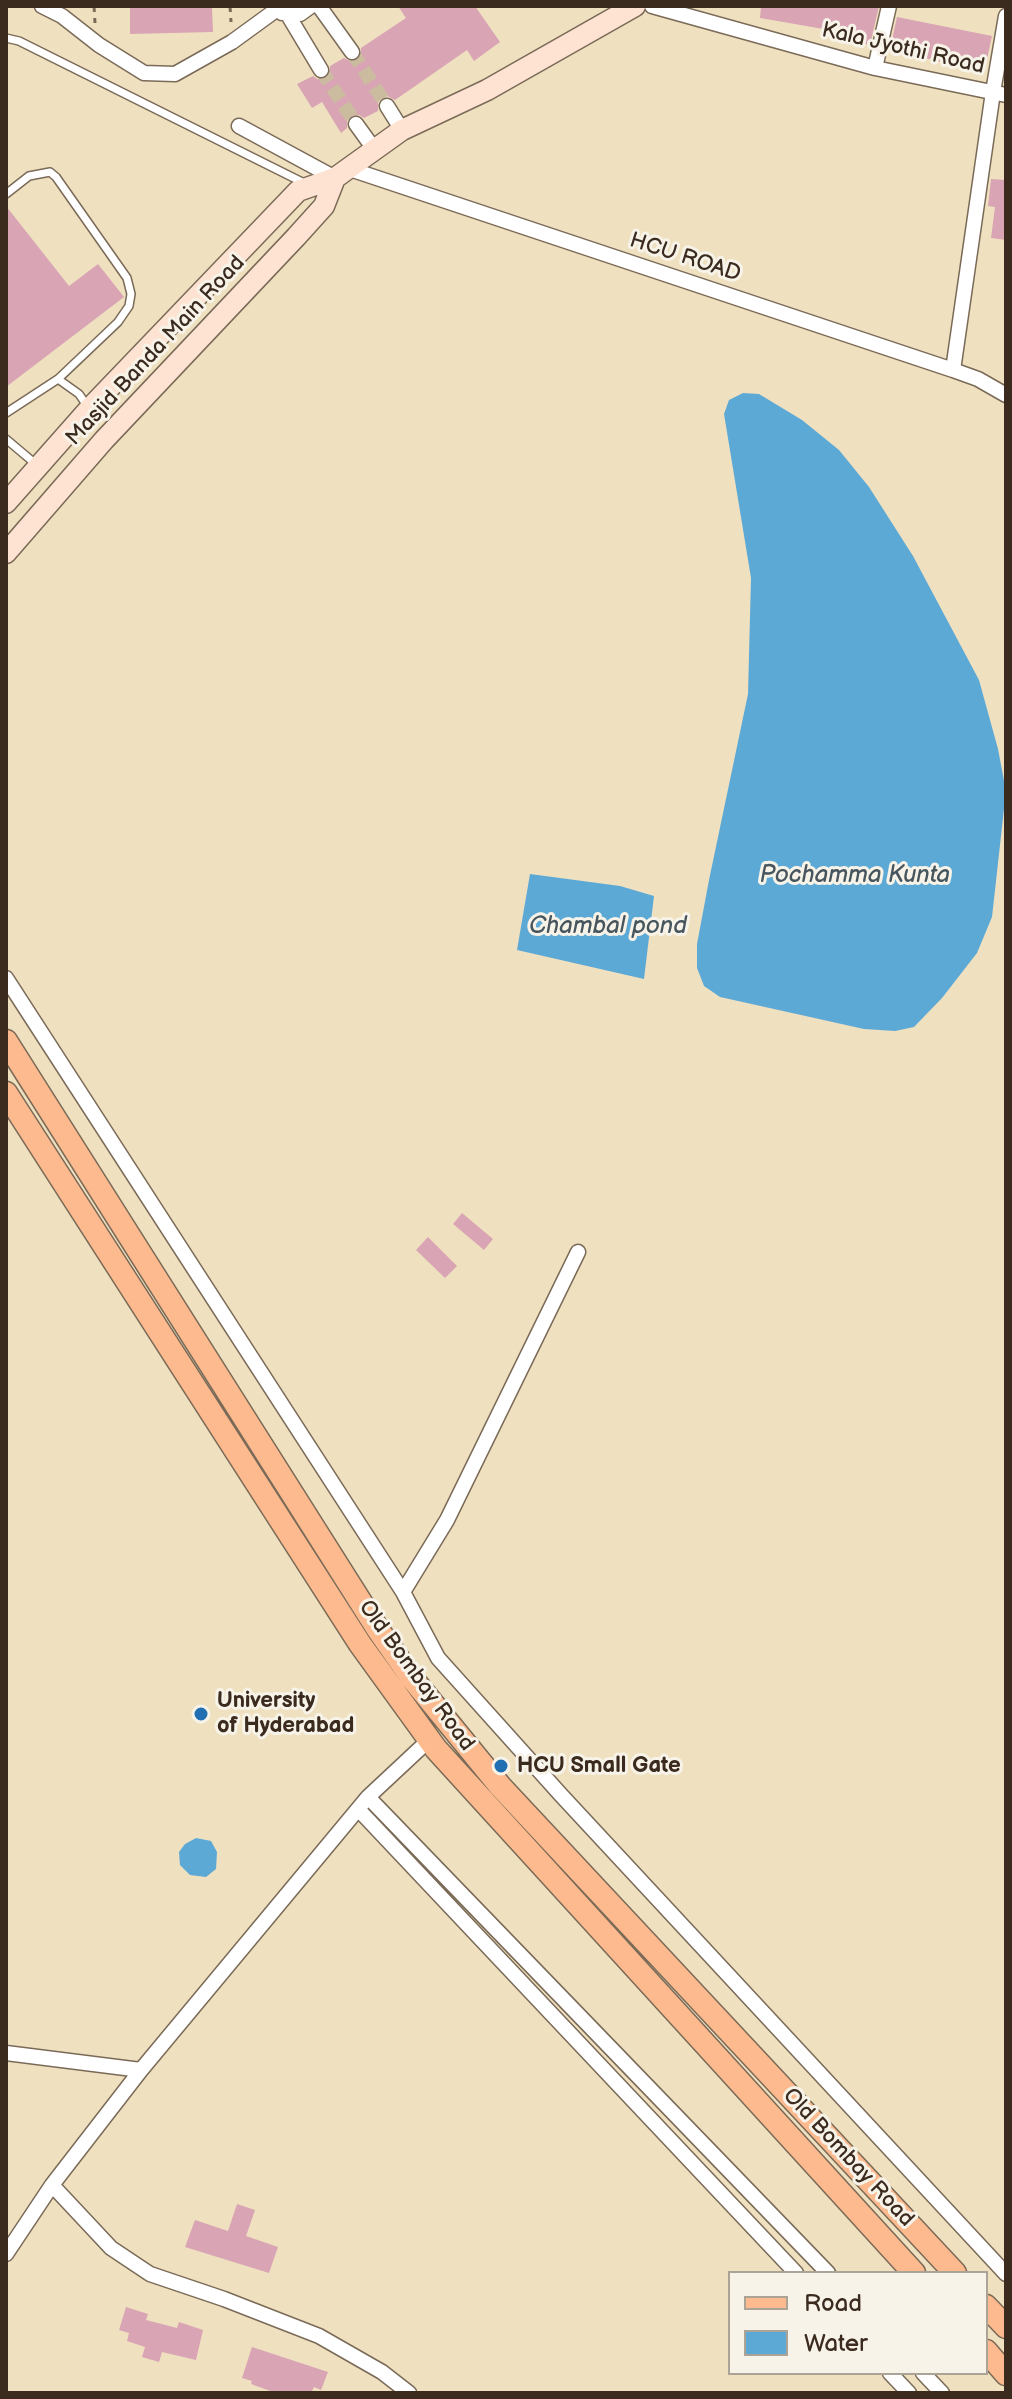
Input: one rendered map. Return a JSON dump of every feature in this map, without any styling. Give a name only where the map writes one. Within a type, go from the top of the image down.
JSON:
[{"type":"main road","name":"Masjid Banda Main Road","points":[[6,503],[89,409],[298,191],[341,173],[402,130],[487,90],[607,12],[635,6]]},
{"type":"main road","name":"Masjid Banda Main Road","points":[[6,553],[104,440],[324,206],[341,173]]},
{"type":"main road","name":"Old Bombay Road","points":[[6,1041],[411,1677],[500,1786],[953,2271]]},
{"type":"main road","name":"Old Bombay Road","points":[[6,1093],[352,1630],[429,1740],[483,1803],[912,2271]]},
{"type":"main road","points":[[988,2308],[1006,2327]]},
{"type":"main road","points":[[988,2353],[1006,2374]]},
{"type":"street","points":[[42,6],[62,16],[99,45],[144,73],[175,74],[232,42],[278,10],[300,14],[311,6]]},
{"type":"street","points":[[319,6],[352,52]]},
{"type":"street","name":"Kala Jyothi Road","points":[[652,6],[875,68],[999,93]]},
{"type":"street","points":[[875,68],[889,6]]},
{"type":"street","points":[[278,10],[321,70]]},
{"type":"street","points":[[953,370],[999,93],[1006,16]]},
{"type":"street","points":[[387,106],[402,130]]},
{"type":"street","points":[[356,124],[374,149]]},
{"type":"street","name":"HCU ROAD","points":[[239,126],[341,173],[953,370],[978,379],[1006,395]]},
{"type":"street","points":[[6,978],[403,1592],[438,1658],[561,1795],[1006,2274]]},
{"type":"street","points":[[403,1592],[447,1520],[578,1252]]},
{"type":"street","points":[[6,2254],[52,2185],[141,2070],[363,1803],[429,1740]]},
{"type":"street","points":[[363,1803],[794,2271]]},
{"type":"street","points":[[363,1803],[826,2271]]},
{"type":"street","points":[[6,2053],[141,2070]]},
{"type":"street","points":[[52,2185],[111,2248],[150,2274],[319,2336],[382,2372],[409,2393]]},
{"type":"street","points":[[892,2375],[909,2393]]},
{"type":"street","points":[[925,2375],[942,2393]]},
{"type":"lane","points":[[6,38],[33,48],[310,186]]},
{"type":"lane","points":[[6,194],[29,176],[50,172],[130,285],[129,306],[118,322],[58,379],[6,413]]},
{"type":"lane","points":[[58,379],[79,394],[89,409]]},
{"type":"lane","points":[[6,439],[39,466]]},
{"type":"water","name":"Pochamma Kunta","points":[[743,393],[759,394],[802,420],[839,450],[869,487],[913,556],[979,680],[998,749],[1006,791],[992,917],[977,953],[942,998],[914,1027],[895,1031],[864,1029],[720,997],[704,986],[697,968],[697,944],[748,694],[751,578],[724,414],[729,400]]},
{"type":"water","name":"Chambal pond","points":[[530,874],[620,886],[654,896],[644,979],[517,950]]},
{"type":"water","points":[[196,1838],[211,1841],[217,1852],[216,1869],[206,1877],[190,1875],[180,1865],[179,1852]]},
{"type":"building","points":[[130,6],[207,6],[212,8],[213,32],[130,34]]},
{"type":"building","points":[[398,6],[475,6],[500,42],[474,61],[467,50],[395,100],[382,97],[378,102],[378,111],[364,118],[351,116],[347,128],[341,133],[322,102],[312,108],[297,84],[313,76],[325,79],[330,74],[330,66],[344,58],[352,62],[358,60],[361,48],[406,18]]},
{"type":"building","points":[[761,6],[879,6],[870,45],[833,38],[835,31],[760,18]]},
{"type":"building","points":[[897,17],[992,36],[984,73],[890,49]]},
{"type":"building","points":[[991,179],[1006,180],[1006,240],[991,238],[995,207],[988,206]]},
{"type":"building","points":[[6,206],[69,286],[98,264],[124,297],[6,387]]},
{"type":"building","points":[[462,1213],[493,1239],[484,1250],[453,1224]]},
{"type":"building","points":[[428,1237],[457,1266],[445,1278],[416,1250]]},
{"type":"building","points":[[237,2204],[255,2210],[246,2236],[278,2247],[269,2273],[185,2247],[195,2220],[228,2231]]},
{"type":"building","points":[[126,2307],[148,2314],[146,2320],[177,2328],[179,2322],[203,2330],[196,2360],[162,2352],[159,2362],[142,2357],[145,2347],[127,2341],[129,2333],[119,2330]]},
{"type":"building","points":[[252,2347],[328,2372],[321,2390],[314,2387],[311,2393],[276,2393],[251,2384],[252,2381],[242,2378]]},
{"type":"tunnel","points":[[352,52],[387,106]]},
{"type":"tunnel","points":[[321,70],[356,124]]},
{"type":"place","name":"University of Hyderabad","points":[[201,1714]]},
{"type":"place","name":"HCU Small Gate","points":[[501,1766]]}]
